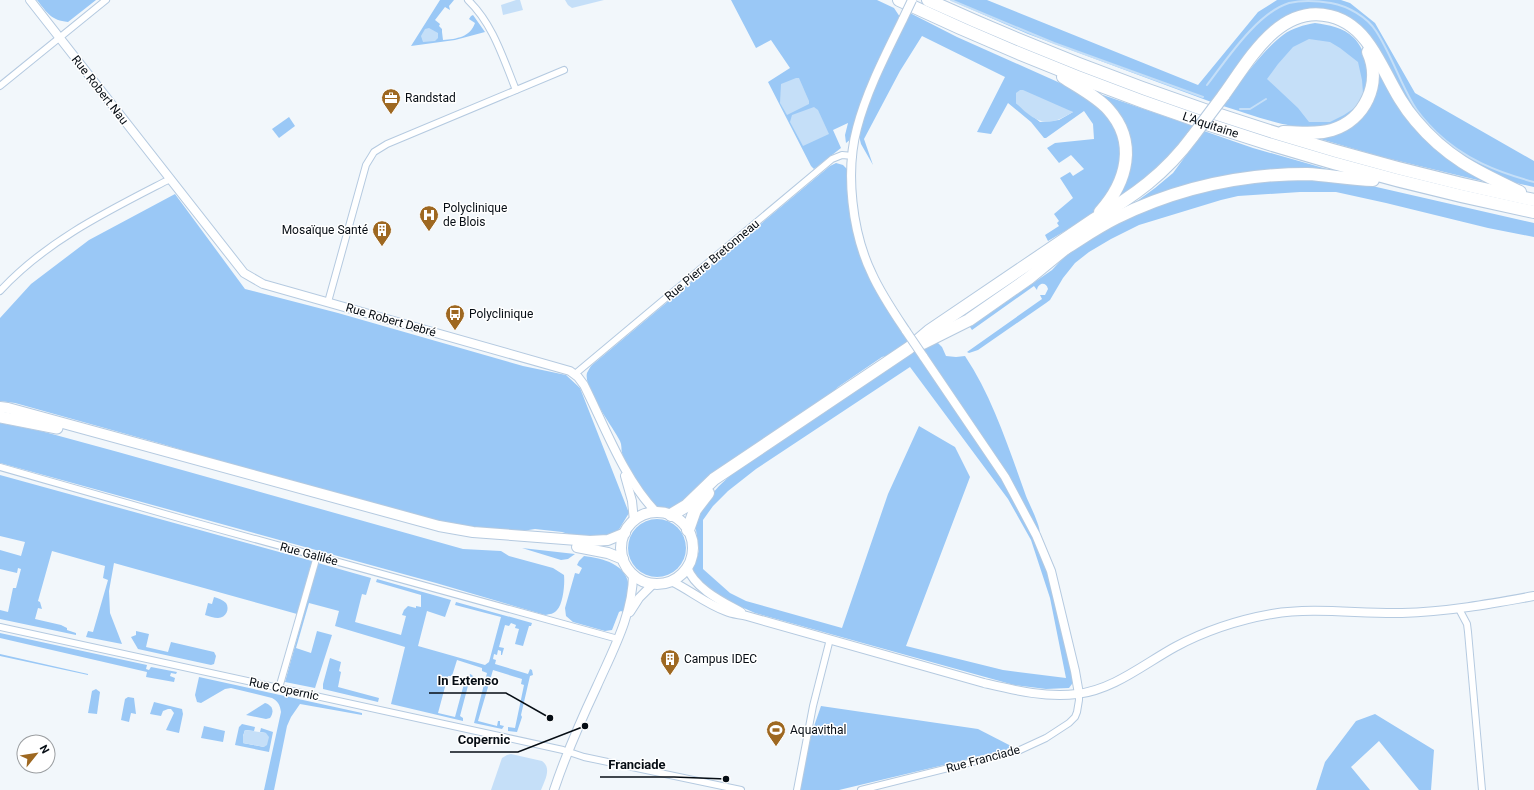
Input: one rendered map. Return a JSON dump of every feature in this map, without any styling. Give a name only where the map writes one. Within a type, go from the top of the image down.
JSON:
[{"type":"highway","name":"L'Aquitaine","points":[[899,0],[964,30],[1040,62],[1133,98],[1230,132],[1314,158],[1398,181],[1534,212]]},
{"type":"highway","name":"L'Aquitaine","points":[[928,0],[1013,38],[1100,73],[1182,103],[1272,133],[1416,173],[1534,200]]},
{"type":"highway","points":[[909,348],[970,320],[1029,278],[1066,248],[1078,236],[1154,184],[1175,163],[1270,34],[1285,22],[1300,16],[1327,15],[1335,17],[1351,25],[1371,47],[1392,88],[1404,106],[1415,121],[1438,144],[1471,168],[1534,200]]},
{"type":"highway","points":[[1224,96],[1273,37],[1287,26],[1301,20],[1318,18],[1334,21],[1348,28],[1363,44],[1370,56],[1372,64],[1373,84],[1371,92],[1363,108],[1349,122],[1331,131],[1312,133],[1272,133]]},
{"type":"highway","points":[[1040,62],[1101,103],[1113,116],[1123,134],[1126,153],[1122,178],[1112,197],[1093,220]]},
{"type":"highway","points":[[671,515],[681,510],[714,479],[909,348],[942,322],[1093,220],[1113,209],[1152,181],[1195,136]]},
{"type":"highway","points":[[1066,248],[1104,225],[1145,205],[1180,193],[1222,182],[1264,176],[1307,174],[1364,180],[1398,181]]},
{"type":"highway","points":[[0,417],[57,428]]},
{"type":"highway","points":[[688,530],[695,510],[699,504],[733,467]]},
{"type":"main road","points":[[0,407],[438,526],[479,533],[590,541],[608,540],[625,533]]},
{"type":"main road","points":[[0,412],[36,420],[57,428],[426,530],[473,538],[588,548],[608,553],[623,559]]},
{"type":"main road","points":[[656,512],[671,515],[683,524],[688,530],[692,539],[693,549],[687,568],[680,575],[671,581],[662,584],[653,584],[646,582],[633,574],[627,567],[623,559],[622,546],[625,533],[634,521],[656,512]]},
{"type":"street","name":"Rue Robert Nau","points":[[30,0],[170,179]]},
{"type":"street","points":[[0,86],[106,0]]},
{"type":"street","points":[[468,0],[482,16],[495,40],[516,90]]},
{"type":"street","points":[[912,0],[868,95],[857,129],[853,156],[852,184],[853,204],[862,249],[879,288],[906,331],[1005,477],[1036,535],[1051,571],[1075,671],[1079,694]]},
{"type":"street","points":[[328,302],[366,166],[374,152],[388,144],[564,70]]},
{"type":"street","name":"Rue Pierre Bretonneau","points":[[575,374],[832,159],[842,155],[853,156]]},
{"type":"street","points":[[0,291],[22,270],[55,244],[113,208],[170,179]]},
{"type":"street","name":"Rue Robert Debré","points":[[170,179],[244,273],[263,284],[557,367],[575,374]]},
{"type":"street","points":[[575,374],[584,385],[623,467],[642,497],[656,512]]},
{"type":"street","name":"Rue Galilée","points":[[0,467],[618,639]]},
{"type":"street","points":[[623,467],[632,501],[634,521]]},
{"type":"street","points":[[279,688],[317,556]]},
{"type":"street","points":[[687,568],[696,582],[720,600],[747,616]]},
{"type":"street","points":[[554,790],[567,752],[626,618],[633,587],[633,574]]},
{"type":"street","points":[[671,581],[727,612],[747,616],[1007,688],[1050,695],[1090,692],[1118,680],[1190,639],[1218,628],[1246,620],[1297,612],[1400,614],[1459,608],[1534,596]]},
{"type":"street","points":[[626,618],[639,598],[653,584]]},
{"type":"street","points":[[1459,608],[1468,632],[1482,790]]},
{"type":"street","name":"Rue Copernic","points":[[0,627],[741,790]]},
{"type":"street","points":[[797,790],[812,714],[830,639]]},
{"type":"street","name":"Rue Franciade","points":[[861,790],[1020,750],[1046,738],[1069,723],[1075,717],[1077,712],[1079,694]]},
{"type":"shaded area","points":[[37,0],[96,0],[68,22],[58,20],[50,16]]},
{"type":"shaded area","points":[[440,0],[454,0],[449,6],[450,10],[445,7],[435,20],[440,24],[439,26],[442,29],[443,40],[458,38],[470,31],[475,23],[469,19],[473,15],[485,32],[455,40],[411,46]]},
{"type":"shaded area","points":[[520,0],[523,10],[503,15],[501,5]]},
{"type":"shaded area","points":[[565,0],[604,0],[572,8]]},
{"type":"shaded area","points":[[731,0],[877,0],[894,8],[900,17],[851,139],[846,143],[845,135],[848,123],[833,130],[841,148],[814,169],[811,166],[768,82],[790,68],[771,40],[756,48]]},
{"type":"shaded area","points":[[950,0],[987,0],[1198,85],[1258,12],[1277,0],[1341,0],[1350,3],[1375,23],[1415,93],[1534,161],[1534,187],[1502,180],[1468,163],[1417,118],[1364,30],[1295,14],[1214,103],[1028,34]]},
{"type":"shaded area","points":[[910,13],[957,37],[1078,91],[1108,116],[1120,137],[1120,174],[1101,205],[1087,218],[1048,241],[1045,235],[1059,226],[1057,223],[1059,221],[1054,214],[1073,198],[1060,178],[1070,172],[1073,176],[1084,169],[1071,155],[1059,163],[1047,148],[1055,143],[1094,139],[1093,124],[1084,111],[1044,138],[1031,122],[1008,103],[991,134],[977,132],[1005,77],[922,36],[900,71],[864,139],[873,165],[861,144],[859,136],[866,110],[876,83]],"holes":[[[1016,103],[1073,112],[1059,120],[1040,122]]]},
{"type":"shaded area","points":[[1315,23],[1341,29],[1350,34],[1356,40],[1364,53],[1369,71],[1369,82],[1362,102],[1355,110],[1338,123],[1318,128],[1306,128],[1270,121],[1223,106],[1251,68],[1275,41],[1290,30]]},
{"type":"shaded area","points":[[429,28],[438,33],[438,38],[435,41],[423,42],[421,36],[425,29]]},
{"type":"shaded area","points":[[1309,39],[1330,42],[1358,62],[1363,93],[1356,107],[1330,122],[1309,122],[1298,108],[1267,79],[1293,47]]},
{"type":"shaded area","points":[[1376,62],[1398,102],[1490,183],[1382,157],[1310,136],[1360,116]]},
{"type":"shaded area","points":[[799,78],[809,104],[787,115],[780,103],[781,84]]},
{"type":"shaded area","points":[[1020,90],[1073,112],[1049,122],[1036,119],[1030,116],[1016,103],[1016,93]]},
{"type":"shaded area","points":[[1103,95],[1196,127],[1164,166],[1112,204],[1130,163],[1100,97]]},
{"type":"shaded area","points":[[814,107],[818,110],[829,134],[803,146],[790,122],[792,115]]},
{"type":"shaded area","points":[[289,117],[295,126],[279,138],[272,129]]},
{"type":"shaded area","points":[[1204,131],[1253,148],[1334,171],[1281,173],[1122,212],[1173,173]]},
{"type":"shaded area","points":[[836,163],[843,165],[848,170],[863,258],[910,342],[896,353],[882,357],[838,387],[826,400],[678,507],[665,509],[655,506],[648,500],[627,465],[622,453],[620,441],[589,388],[587,380],[588,371],[592,365],[830,166]]},
{"type":"shaded area","points":[[1297,179],[1359,183],[1534,223],[1534,237],[1488,228],[1336,192],[1300,192],[1238,196],[1139,225],[1111,239],[1089,252],[1075,263],[1063,278],[1050,300],[978,350],[969,353],[967,352],[1042,299],[1040,295],[1045,295],[1048,289],[1047,286],[1040,284],[1037,290],[1034,286],[972,330],[970,327],[1052,270],[1068,253],[1084,240],[1146,209],[1218,187]]},
{"type":"shaded area","points":[[175,194],[245,289],[338,313],[523,366],[566,375],[580,388],[629,513],[618,531],[605,536],[584,539],[562,532],[535,529],[516,532],[446,524],[332,494],[15,403],[0,401],[0,318],[31,284],[89,240]]},
{"type":"shaded area","points":[[936,341],[942,347],[946,356],[965,356],[975,372],[1000,424],[1037,522],[1040,536],[1020,497],[921,347]]},
{"type":"shaded area","points":[[916,351],[1007,486],[1031,529],[1032,536],[1036,541],[1046,563],[1073,677],[1072,684],[1069,688],[1046,689],[1014,685],[755,613],[723,599],[694,576],[692,568],[699,551],[695,523],[704,503],[719,486],[734,472],[901,358]],"holes":[[[910,367],[1008,499],[1031,540],[1050,598],[1066,678],[1003,670],[906,646],[970,477],[955,447],[919,426],[888,494],[842,628],[746,601],[730,593],[703,569],[703,520],[713,506],[728,491],[756,469]]]},
{"type":"shaded area","points":[[0,423],[41,431],[463,549],[501,551],[509,556],[553,568],[564,575],[564,588],[561,603],[555,612],[545,615],[436,583],[0,463]]},
{"type":"shaded area","points":[[0,475],[312,561],[297,614],[114,563],[109,591],[110,613],[122,644],[86,637],[88,631],[93,632],[108,580],[103,578],[105,566],[52,551],[38,601],[40,602],[42,609],[38,608],[35,619],[61,625],[67,628],[67,630],[76,633],[76,635],[0,619],[0,610],[8,612],[13,588],[16,588],[21,569],[18,568],[17,573],[0,569],[0,550],[21,556],[25,542],[0,536]]},
{"type":"shaded area","points":[[657,519],[668,521],[678,527],[684,537],[686,548],[684,559],[678,569],[668,575],[657,577],[646,575],[636,569],[630,559],[628,548],[630,537],[636,527],[646,521]]},
{"type":"shaded area","points":[[522,548],[575,554],[568,559],[561,560]]},
{"type":"shaded area","points":[[584,556],[598,558],[613,564],[624,573],[628,580],[629,588],[627,600],[623,612],[619,612],[612,630],[605,631],[573,622],[566,616],[565,608],[575,573],[579,574],[582,568],[577,565]]},
{"type":"shaded area","points":[[318,563],[371,578],[366,595],[362,594],[355,622],[401,635],[406,616],[402,615],[404,610],[408,606],[416,608],[416,606],[421,607],[421,595],[376,582],[377,579],[451,600],[445,617],[427,611],[418,646],[485,665],[489,662],[501,617],[455,605],[456,602],[532,623],[531,626],[529,626],[523,646],[515,644],[519,629],[515,628],[516,625],[511,623],[509,626],[505,625],[499,647],[504,648],[502,655],[501,651],[498,650],[497,655],[494,654],[493,659],[496,660],[495,664],[528,674],[530,669],[532,670],[533,675],[530,676],[521,715],[522,717],[517,732],[508,731],[508,727],[515,728],[524,685],[521,684],[522,679],[493,670],[478,721],[497,726],[498,721],[500,721],[500,725],[504,726],[502,729],[474,723],[487,673],[482,671],[482,668],[457,660],[452,676],[448,676],[438,713],[455,717],[465,680],[468,680],[470,674],[475,679],[473,683],[469,682],[460,716],[463,718],[463,721],[391,704],[405,647],[335,626],[339,611],[309,603],[296,648],[311,653],[317,631],[332,635],[315,688],[285,682]]},
{"type":"shaded area","points":[[214,597],[226,603],[228,608],[225,615],[221,618],[205,615],[208,603],[212,604]]},
{"type":"shaded area","points":[[136,631],[149,634],[146,647],[168,652],[171,642],[214,652],[216,656],[214,664],[211,665],[138,649],[131,637],[136,635]]},
{"type":"shaded area","points":[[0,633],[147,665],[146,669],[149,670],[151,667],[177,672],[176,674],[171,673],[170,676],[175,678],[174,682],[146,677],[147,672],[0,638]]},
{"type":"shaded area","points":[[0,654],[88,674],[88,675],[0,656]]},
{"type":"shaded area","points":[[330,658],[341,662],[338,687],[379,698],[378,702],[323,689]]},
{"type":"shaded area","points":[[199,677],[362,713],[362,715],[300,704],[287,726],[274,790],[264,790],[281,712],[276,700],[231,688],[225,689],[201,703],[197,702],[195,695]]},
{"type":"shaded area","points":[[96,689],[100,692],[97,714],[88,713],[92,691]]},
{"type":"shaded area","points":[[128,697],[134,698],[136,714],[131,713],[129,722],[121,720],[125,699]]},
{"type":"shaded area","points":[[154,702],[182,709],[183,714],[179,733],[166,730],[174,713],[171,709],[163,711],[161,716],[150,714]]},
{"type":"shaded area","points":[[265,703],[272,709],[270,718],[266,719],[246,715]]},
{"type":"shaded area","points":[[821,706],[978,729],[1015,748],[839,790],[800,790],[799,788],[812,732]]},
{"type":"shaded area","points":[[1375,714],[1434,750],[1431,790],[1419,790],[1379,741],[1351,767],[1370,790],[1316,790],[1325,762],[1356,721]]},
{"type":"shaded area","points":[[242,724],[255,727],[254,731],[245,730],[243,743],[264,747],[266,733],[260,732],[261,728],[273,732],[269,752],[235,745],[239,727]]},
{"type":"shaded area","points":[[204,726],[225,731],[223,742],[201,738]]},
{"type":"shaded area","points":[[245,730],[266,733],[269,737],[267,745],[264,747],[243,743]]},
{"type":"shaded area","points":[[511,754],[542,761],[545,764],[547,767],[547,774],[541,790],[491,790],[502,758]]},
{"type":"waterway","points":[[951,0],[1054,43],[1203,97]]},
{"type":"waterway","points":[[1207,85],[1233,50],[1254,26],[1277,8],[1289,3],[1300,1],[1337,4],[1350,9],[1368,21],[1376,31],[1413,104],[1436,132],[1458,150],[1470,157],[1494,169],[1534,182]]},
{"type":"waterway","points":[[1240,109],[1250,109],[1266,99]]},
{"type":"place","name":"Randstad","points":[[391,115]]},
{"type":"place","name":"Polyclinique de Blois","points":[[429,232]]},
{"type":"place","name":"Mosaïque Santé","points":[[382,247]]},
{"type":"place","name":"Polyclinique","points":[[455,331]]},
{"type":"place","name":"Campus IDEC","points":[[670,676]]},
{"type":"place","name":"In Extenso","points":[[550,718]]},
{"type":"place","name":"Copernic","points":[[585,726]]},
{"type":"place","name":"Aquavithal","points":[[776,747]]},
{"type":"place","name":"Franciade","points":[[726,779]]}]
